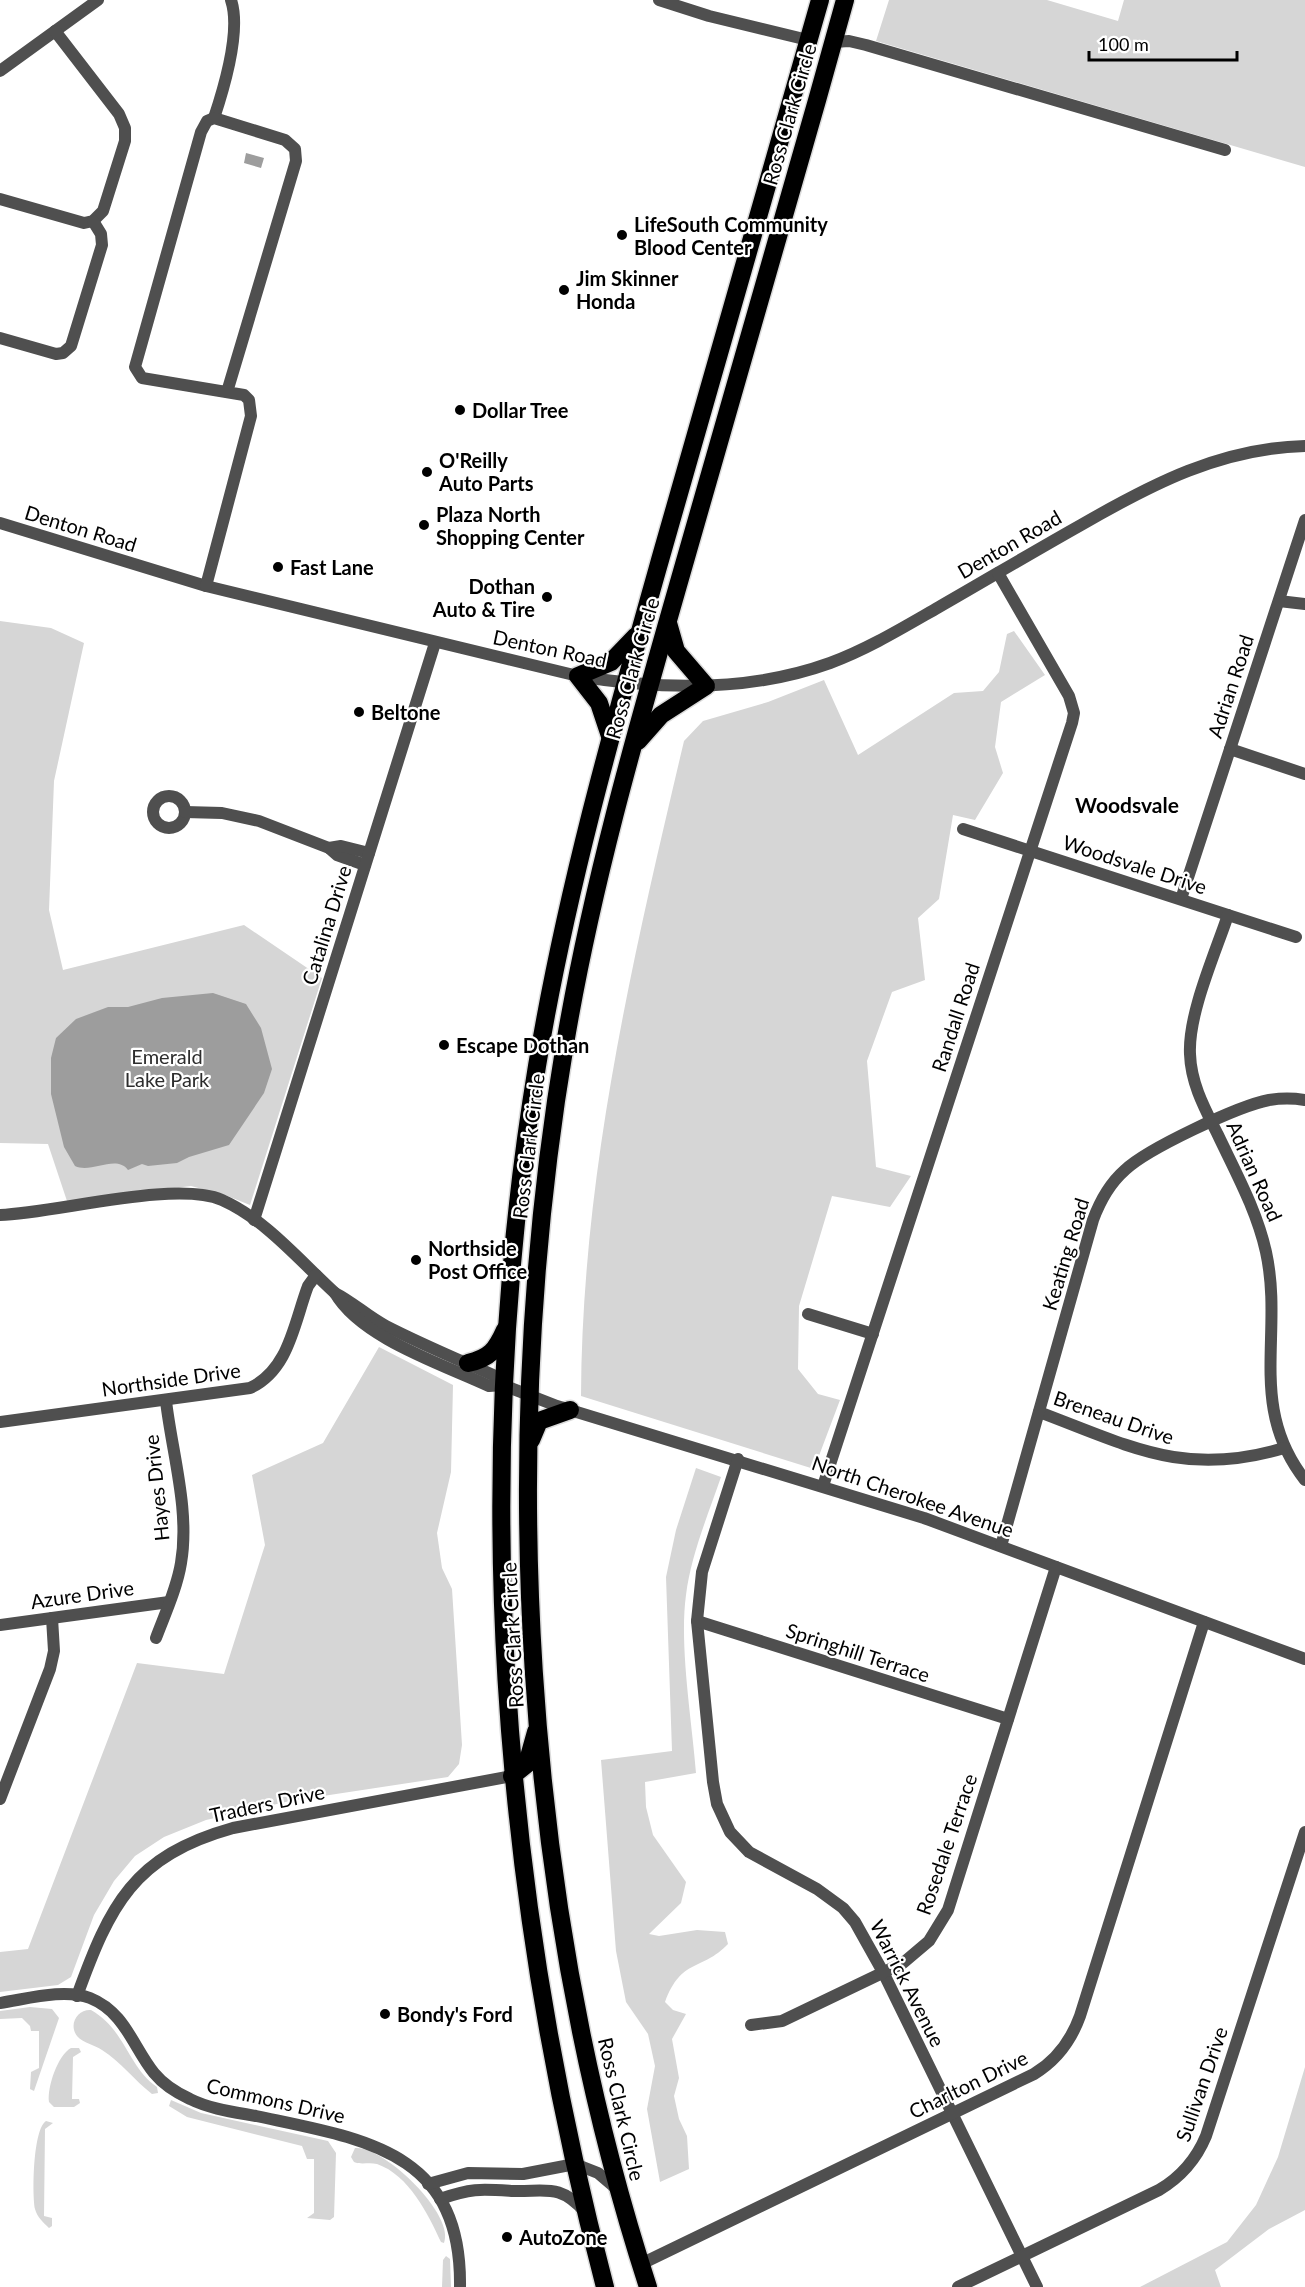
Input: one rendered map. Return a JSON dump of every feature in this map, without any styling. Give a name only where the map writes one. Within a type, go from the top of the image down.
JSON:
[{"type":"highway","name":"Ross Clark Circle","points":[[604,2287],[575,2164],[539,1970],[526,1893],[512,1776],[500,1560],[503,1385],[522,1175],[536,1073],[565,915],[592,805],[820,0]]},
{"type":"highway","name":"Ross Clark Circle","points":[[648,2287],[618,2190],[591,2079],[568,1961],[555,1878],[539,1722],[530,1560],[529,1395],[540,1235],[560,1076],[589,920],[612,824],[846,0]]},
{"type":"highway","points":[[808,40],[834,42]]},
{"type":"highway","points":[[764,196],[787,203]]},
{"type":"highway","points":[[708,390],[720,396],[729,406]]},
{"type":"highway","points":[[633,748],[661,715],[706,686],[676,651],[668,621]]},
{"type":"highway","points":[[610,738],[600,703],[578,676],[611,662],[641,630]]},
{"type":"highway","points":[[592,805],[601,809],[612,824]]},
{"type":"highway","points":[[565,915],[589,920]]},
{"type":"highway","points":[[536,1073],[560,1076]]},
{"type":"highway","points":[[468,1364],[487,1359],[497,1348],[509,1323]]},
{"type":"highway","points":[[528,1448],[538,1421],[570,1410]]},
{"type":"highway","points":[[500,1560],[530,1560]]},
{"type":"highway","points":[[512,1776],[527,1764],[539,1722]]},
{"type":"highway","points":[[539,1970],[568,1961]]},
{"type":"street","points":[[0,71],[98,0]]},
{"type":"street","points":[[214,118],[222,95],[231,49],[233,22],[231,0]]},
{"type":"street","points":[[659,0],[709,16],[808,40]]},
{"type":"street","points":[[0,199],[84,223],[93,221],[103,211],[125,141],[125,128],[119,114],[55,31]]},
{"type":"street","points":[[834,42],[849,41],[866,45],[1225,150]]},
{"type":"street","points":[[206,586],[251,416],[249,400],[244,395],[141,378],[135,367],[201,132],[207,121],[214,118],[285,140],[295,149],[296,162],[227,392]]},
{"type":"street","points":[[0,338],[56,354],[63,353],[71,346],[102,245],[101,234],[93,221]]},
{"type":"street","name":"Denton Road","points":[[0,524],[206,586],[578,676],[626,685],[706,686],[757,681],[830,663],[895,632],[1130,497],[1176,475],[1234,454],[1259,449],[1305,446]]},
{"type":"street","name":"Adrian Road","points":[[1181,899],[1305,520]]},
{"type":"street","name":"Randall Road","points":[[823,1486],[1074,713],[1062,683],[998,573]]},
{"type":"street","points":[[1278,601],[1305,604]]},
{"type":"street","name":"Catalina Drive","points":[[254,1220],[435,643]]},
{"type":"street","points":[[1230,749],[1305,774]]},
{"type":"street","points":[[185,812],[222,813],[259,821],[329,848],[337,855],[367,859]]},
{"type":"street","name":"Woodsvale Drive","points":[[963,829],[1296,937]]},
{"type":"street","name":"Adrian Road","points":[[1228,915],[1194,1018],[1190,1040],[1193,1076],[1248,1197],[1267,1256],[1272,1408],[1284,1448],[1305,1480]]},
{"type":"street","name":"Keating Road","points":[[1001,1546],[1093,1220],[1102,1199],[1115,1180],[1131,1165],[1212,1122],[1267,1100],[1305,1100]]},
{"type":"street","name":"North Cherokee Avenue","points":[[0,1215],[180,1194],[221,1200],[254,1220],[316,1275],[334,1293],[344,1308],[377,1333],[489,1386],[503,1385]]},
{"type":"street","name":"Northside Drive","points":[[0,1422],[238,1392],[262,1383],[281,1361],[304,1296],[316,1275]]},
{"type":"street","name":"North Cherokee Avenue","points":[[334,1293],[350,1301],[383,1325],[493,1375],[503,1385],[529,1395],[570,1410],[823,1486],[1001,1546],[1305,1659]]},
{"type":"street","points":[[808,1314],[873,1334]]},
{"type":"street","name":"Hayes Drive","points":[[156,1638],[181,1565],[183,1539],[166,1401]]},
{"type":"street","name":"Breneau Drive","points":[[1039,1412],[1151,1452],[1181,1460],[1226,1461],[1284,1448]]},
{"type":"street","name":"Warrick Avenue","points":[[738,1459],[700,1580],[697,1621],[713,1782],[722,1818],[738,1843],[749,1852],[818,1889],[843,1908],[855,1922],[883,1972],[1036,2287]]},
{"type":"street","name":"Rosedale Terrace","points":[[751,2025],[782,2021],[883,1972],[921,1950],[943,1921],[1056,1567]]},
{"type":"street","name":"Azure Drive","points":[[0,1625],[169,1602]]},
{"type":"street","points":[[0,1799],[50,1669],[54,1651],[52,1618]]},
{"type":"street","name":"Springhill Terrace","points":[[697,1621],[1008,1719]]},
{"type":"street","name":"Charlton Drive","points":[[641,2264],[1043,2069],[1064,2049],[1076,2028],[1204,1622]]},
{"type":"street","name":"Traders Drive","points":[[77,1996],[110,1913],[129,1887],[178,1849],[204,1836],[233,1828],[512,1776]]},
{"type":"street","name":"Sullivan Drive","points":[[958,2287],[1159,2190],[1178,2177],[1198,2154],[1206,2136],[1305,1832]]},
{"type":"street","name":"Commons Drive","points":[[0,2003],[58,1995],[90,1998],[111,2012],[132,2035],[154,2074],[182,2095],[207,2106],[371,2143],[403,2159],[440,2199],[458,2246],[460,2287]]},
{"type":"street","points":[[428,2184],[468,2173],[523,2174],[575,2164],[598,2173],[618,2190]]},
{"type":"street","points":[[440,2199],[483,2187],[522,2191],[537,2188],[564,2194],[586,2212]]},
{"type":"green space","points":[[889,0],[1047,0],[1118,21],[1124,0],[1305,0],[1305,167],[876,41]]},
{"type":"green space","name":"Emerald Lake Park","points":[[0,621],[51,628],[84,643],[54,781],[49,910],[63,970],[244,925],[322,978],[250,1205],[225,1195],[191,1186],[67,1201],[48,1144],[0,1143]]},
{"type":"green space","points":[[1014,631],[1045,675],[1001,702],[995,747],[1003,773],[975,820],[953,815],[939,899],[918,918],[925,980],[892,992],[867,1061],[876,1167],[911,1176],[890,1207],[832,1196],[799,1306],[798,1369],[818,1394],[840,1400],[814,1469],[581,1396],[590,1230],[601,1148],[629,984],[684,741],[703,721],[768,702],[824,680],[858,755],[954,693],[983,691],[999,672],[1007,634]]},
{"type":"green space","points":[[379,1347],[453,1385],[451,1472],[437,1533],[442,1568],[452,1589],[462,1745],[459,1764],[448,1777],[290,1801],[206,1820],[164,1837],[135,1856],[114,1881],[94,1915],[71,1977],[58,1985],[0,1992],[0,1952],[28,1949],[137,1663],[224,1674],[265,1545],[252,1475],[323,1443]]},
{"type":"green space","points":[[696,1468],[721,1477],[692,1565],[684,1615],[685,1660],[696,1773],[645,1782],[646,1807],[653,1835],[686,1882],[681,1903],[649,1934],[659,1936],[697,1930],[725,1932],[728,1944],[709,1959],[685,1971],[671,1988],[665,2002],[673,2010],[686,2014],[672,2039],[679,2078],[674,2096],[679,2119],[687,2136],[689,2169],[660,2182],[647,2109],[655,2066],[648,2034],[626,2002],[616,1951],[601,1760],[672,1751],[666,1577],[676,1530]]},
{"type":"green space","points":[[30,2007],[52,2009],[59,2018],[34,2091],[30,2089],[31,2072],[39,2068],[39,2031],[31,2031],[30,2026],[22,2018],[0,2019],[0,2011]]},
{"type":"green space","points":[[91,2010],[112,2027],[139,2069],[157,2087],[158,2093],[152,2094],[109,2055],[77,2036],[74,2031],[76,2018],[82,2012]]},
{"type":"green space","points":[[71,2048],[79,2048],[81,2052],[73,2057],[72,2099],[79,2099],[80,2103],[74,2107],[54,2107],[49,2102],[52,2080],[62,2057]]},
{"type":"green space","points":[[1305,2067],[1305,2210],[1269,2229],[1215,2270],[1221,2287],[1140,2287],[1227,2242],[1256,2205],[1278,2157]]},
{"type":"green space","points":[[171,2100],[201,2113],[328,2141],[336,2153],[334,2217],[330,2220],[307,2218],[314,2213],[314,2159],[307,2159],[302,2146],[187,2117],[169,2106]]},
{"type":"green space","points":[[46,2121],[53,2123],[45,2129],[44,2216],[52,2218],[52,2226],[49,2228],[36,2212],[34,2201],[36,2148],[38,2136]]},
{"type":"green space","points":[[355,2148],[367,2150],[382,2158],[399,2169],[414,2184],[439,2216],[445,2231],[444,2243],[441,2242],[408,2186],[388,2169],[377,2164],[354,2162],[351,2157]]},
{"type":"green space","points":[[446,2256],[450,2259],[451,2287],[442,2287],[443,2260]]},
{"type":"shaded area","points":[[246,153],[264,158],[261,168],[244,163]]},
{"type":"shaded area","points":[[213,993],[246,1004],[261,1028],[272,1069],[264,1093],[229,1145],[177,1163],[148,1166],[142,1164],[128,1170],[117,1164],[88,1168],[75,1166],[64,1147],[51,1094],[51,1058],[56,1038],[76,1019],[108,1007],[128,1007],[162,998]]},
{"type":"place","name":"LifeSouth Community Blood Center","points":[[622,235]]},
{"type":"place","name":"Jim Skinner Honda","points":[[564,290]]},
{"type":"place","name":"Dollar Tree","points":[[460,410]]},
{"type":"place","name":"O'Reilly Auto Parts","points":[[427,472]]},
{"type":"place","name":"Plaza North Shopping Center","points":[[424,525]]},
{"type":"place","name":"Fast Lane","points":[[278,567]]},
{"type":"place","name":"Dothan Auto & Tire","points":[[547,597]]},
{"type":"place","name":"Beltone","points":[[359,712]]},
{"type":"place","name":"Escape Dothan","points":[[444,1045]]},
{"type":"place","name":"Northside Post Office","points":[[416,1260]]},
{"type":"place","name":"Bondy's Ford","points":[[385,2014]]},
{"type":"place","name":"AutoZone","points":[[507,2237]]},
{"type":"district","name":"Woodsvale","points":[[1127,804]]}]
